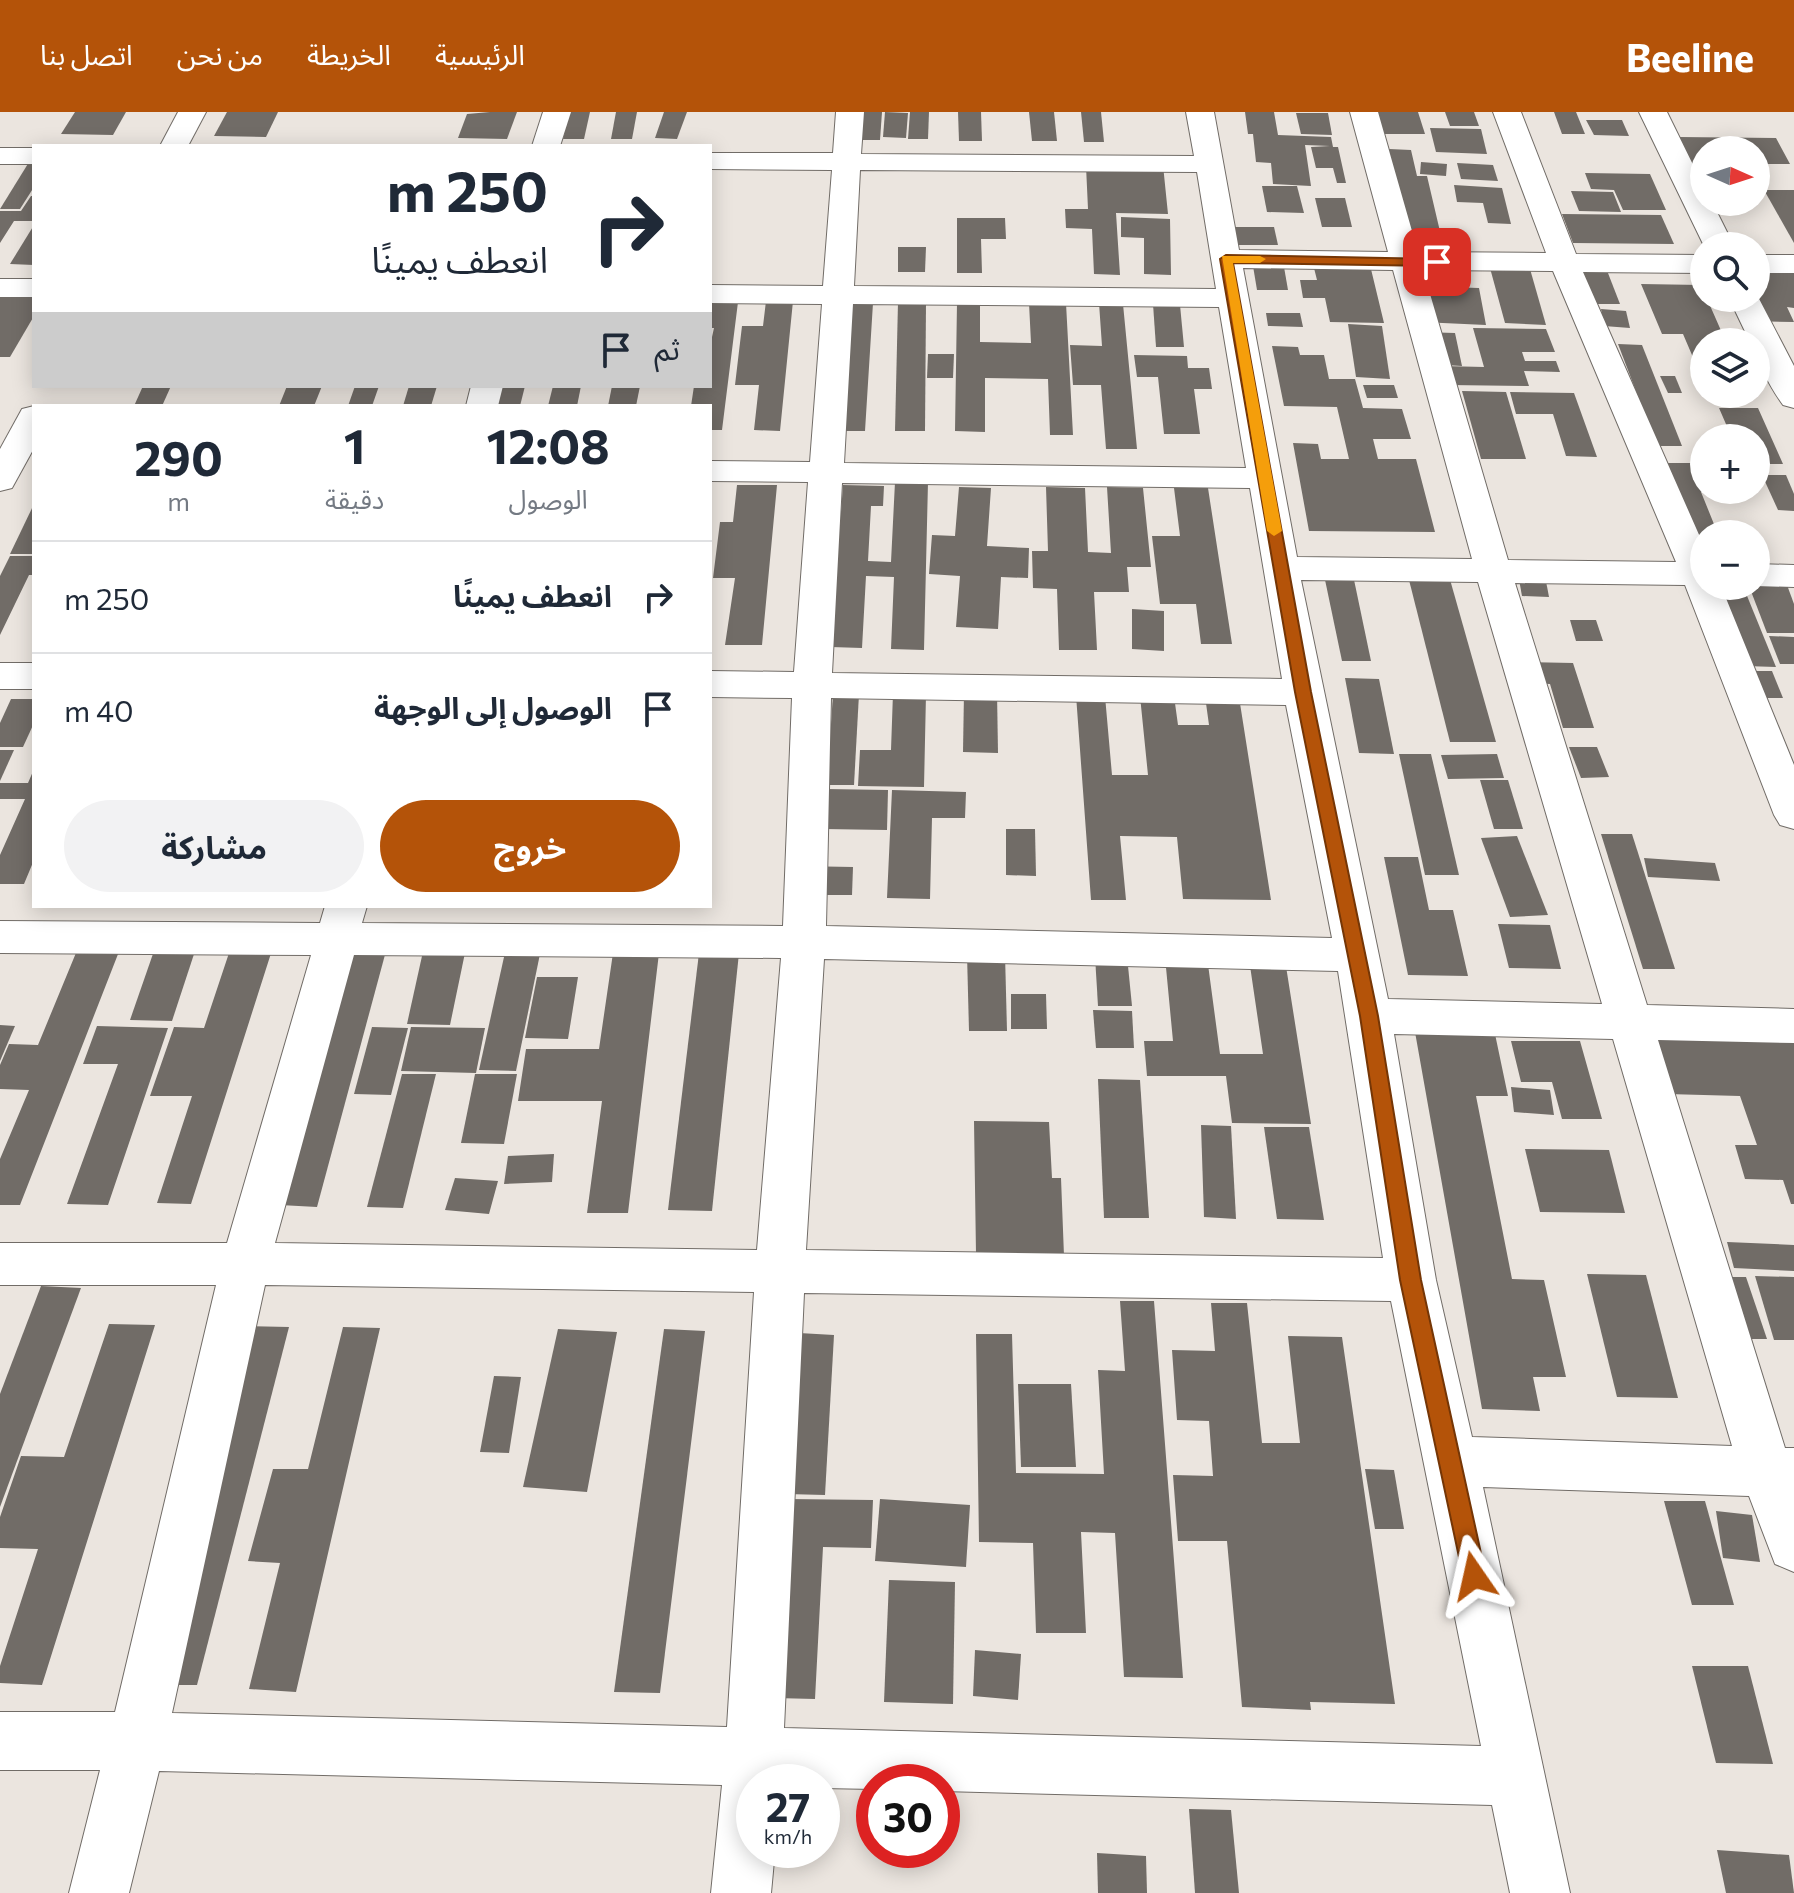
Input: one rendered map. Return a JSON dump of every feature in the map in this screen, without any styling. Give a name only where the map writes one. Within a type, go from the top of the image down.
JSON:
[{"type":"street","points":[[175,144],[192,112]]},
{"type":"street","points":[[547,144],[557,112]]},
{"type":"street","points":[[741,1893],[754,1758],[780,1271],[804,942],[812,685],[850,112]]},
{"type":"street","points":[[1200,112],[1303,692],[1369,1016],[1411,1280],[1540,1893]]},
{"type":"street","points":[[1364,112],[1493,571],[1631,1024],[1781,1473],[1794,1546]]},
{"type":"street","points":[[1507,112],[1565,264],[1690,549]]},
{"type":"street","points":[[1653,112],[1712,232]]},
{"type":"street","points":[[0,156],[32,156]]},
{"type":"street","points":[[712,161],[1208,164]]},
{"type":"street","points":[[1226,259],[1690,264]]},
{"type":"street","points":[[1770,264],[1794,264]]},
{"type":"street","points":[[0,288],[32,288]]},
{"type":"street","points":[[712,294],[1233,298]]},
{"type":"street","points":[[1751,312],[1794,398]]},
{"type":"street","points":[[11,468],[32,421]]},
{"type":"street","points":[[712,471],[1265,478]]},
{"type":"street","points":[[1281,568],[1690,574]]},
{"type":"street","points":[[1770,575],[1794,576]]},
{"type":"street","points":[[1711,600],[1794,815]]},
{"type":"street","points":[[0,676],[32,676]]},
{"type":"street","points":[[712,684],[1303,692]]},
{"type":"street","points":[[0,937],[342,922],[804,942],[1356,955]]},
{"type":"street","points":[[99,1893],[137,1741],[245,1264],[342,922]]},
{"type":"street","points":[[1369,1016],[1794,1026]]},
{"type":"street","points":[[0,1264],[245,1264],[1411,1280]]},
{"type":"street","points":[[1451,1461],[1781,1473]]},
{"type":"street","points":[[0,1741],[137,1741],[1514,1776]]},
{"type":"building","points":[[75,112],[126,112],[113,135],[61,134]]},
{"type":"building","points":[[227,112],[278,112],[266,137],[214,136]]},
{"type":"building","points":[[517,112],[507,139],[458,138],[467,114]]},
{"type":"building","points":[[570,112],[590,112],[584,139],[563,139]]},
{"type":"building","points":[[616,112],[637,112],[632,139],[611,139]]},
{"type":"building","points":[[664,112],[687,112],[677,139],[655,138]]},
{"type":"building","points":[[859,112],[882,112],[880,140],[856,140]]},
{"type":"building","points":[[885,112],[908,113],[906,138],[883,137]]},
{"type":"building","points":[[910,112],[929,112],[928,139],[908,139]]},
{"type":"building","points":[[958,112],[981,112],[982,141],[959,141]]},
{"type":"building","points":[[1029,112],[1054,112],[1057,141],[1032,141]]},
{"type":"building","points":[[1081,112],[1101,112],[1104,142],[1084,142]]},
{"type":"building","points":[[1245,112],[1274,112],[1278,135],[1331,137],[1333,147],[1338,147],[1346,183],[1337,183],[1333,168],[1316,168],[1311,147],[1330,146],[1305,145],[1311,186],[1273,184],[1271,163],[1256,162],[1253,134],[1248,134]]},
{"type":"building","points":[[1377,112],[1418,112],[1425,134],[1383,134]]},
{"type":"building","points":[[1445,112],[1474,112],[1479,126],[1450,126]]},
{"type":"building","points":[[1554,112],[1576,112],[1585,134],[1562,134]]},
{"type":"building","points":[[1296,113],[1328,113],[1332,135],[1301,134]]},
{"type":"building","points":[[1586,120],[1622,120],[1629,136],[1594,135]]},
{"type":"building","points":[[1430,128],[1481,129],[1487,154],[1436,152]]},
{"type":"building","points":[[1679,137],[1690,137],[1690,161]]},
{"type":"building","points":[[1770,138],[1776,138],[1790,164],[1770,164]]},
{"type":"building","points":[[1389,149],[1411,150],[1417,176],[1427,176],[1442,240],[1409,240]]},
{"type":"building","points":[[32,157],[32,190],[20,209],[0,209]]},
{"type":"building","points":[[1421,162],[1447,164],[1446,176],[1420,174]]},
{"type":"building","points":[[1457,163],[1493,165],[1498,181],[1461,179]]},
{"type":"building","points":[[1163,165],[1168,214],[1116,213],[1120,275],[1094,274],[1092,229],[1066,228],[1065,209],[1088,209],[1086,166]]},
{"type":"building","points":[[1585,173],[1650,174],[1666,210],[1623,210],[1614,190],[1591,189]]},
{"type":"building","points":[[1454,185],[1502,188],[1511,224],[1488,223],[1483,203],[1457,202]]},
{"type":"building","points":[[1262,186],[1297,186],[1304,213],[1267,212]]},
{"type":"building","points":[[1770,190],[1794,190],[1794,243],[1770,201]]},
{"type":"building","points":[[1571,191],[1613,192],[1621,212],[1579,211]]},
{"type":"building","points":[[32,196],[32,221],[14,221],[0,243],[0,211],[21,211]]},
{"type":"building","points":[[1315,198],[1345,198],[1352,227],[1322,227]]},
{"type":"building","points":[[1562,214],[1661,215],[1674,244],[1573,243]]},
{"type":"building","points":[[1121,217],[1170,219],[1171,275],[1144,274],[1144,238],[1121,237]]},
{"type":"building","points":[[957,218],[1005,218],[1006,239],[981,239],[982,273],[957,273]]},
{"type":"building","points":[[1232,227],[1274,227],[1278,245],[1235,245]]},
{"type":"building","points":[[32,228],[32,265],[10,264]]},
{"type":"building","points":[[898,247],[926,247],[925,272],[898,272]]},
{"type":"building","points":[[1411,263],[1443,265],[1447,287],[1479,288],[1486,325],[1421,322]]},
{"type":"building","points":[[1313,264],[1370,265],[1384,323],[1330,322],[1325,298],[1303,298],[1300,280],[1317,280]]},
{"type":"building","points":[[1253,266],[1284,267],[1288,290],[1257,290]]},
{"type":"building","points":[[1490,268],[1530,269],[1546,325],[1505,323]]},
{"type":"building","points":[[1577,268],[1606,268],[1620,304],[1591,304]]},
{"type":"building","points":[[1770,268],[1794,269],[1794,308],[1787,307],[1794,322],[1746,321],[1742,312],[1770,312]]},
{"type":"building","points":[[1641,284],[1690,285],[1690,312],[1713,312],[1720,328],[1690,328],[1690,350],[1683,334],[1662,334]]},
{"type":"building","points":[[0,295],[32,295],[32,319],[10,357],[0,357]]},
{"type":"building","points":[[712,301],[738,302],[722,430],[712,430],[712,404],[691,404],[694,388],[712,388]]},
{"type":"building","points":[[766,301],[793,301],[780,431],[754,430],[759,385],[735,385],[742,326],[763,326]]},
{"type":"building","points":[[898,302],[926,302],[925,431],[895,431]]},
{"type":"building","points":[[846,303],[873,303],[865,431],[837,431]]},
{"type":"building","points":[[957,303],[980,303],[980,342],[1031,343],[1029,303],[1066,303],[1073,435],[1050,435],[1048,379],[985,378],[985,432],[955,431]]},
{"type":"building","points":[[1099,303],[1123,304],[1137,449],[1106,449],[1101,385],[1073,385],[1070,345],[1102,346]]},
{"type":"building","points":[[1153,304],[1180,305],[1184,347],[1156,347]]},
{"type":"building","points":[[1601,309],[1626,311],[1630,328],[1604,326]]},
{"type":"building","points":[[1266,313],[1300,313],[1303,327],[1268,326]]},
{"type":"building","points":[[1348,324],[1382,326],[1390,379],[1356,377]]},
{"type":"building","points":[[1473,328],[1546,329],[1555,352],[1522,352],[1525,361],[1556,361],[1560,372],[1524,371],[1529,386],[1448,385],[1442,366],[1484,367]]},
{"type":"building","points":[[1421,332],[1455,333],[1462,366],[1427,364]]},
{"type":"building","points":[[1618,344],[1642,345],[1682,446],[1657,446]]},
{"type":"building","points":[[1272,346],[1298,347],[1300,355],[1324,355],[1329,379],[1355,379],[1363,408],[1402,409],[1411,439],[1373,439],[1378,459],[1416,459],[1435,532],[1309,531],[1293,443],[1318,444],[1321,459],[1349,459],[1337,407],[1284,406]]},
{"type":"building","points":[[928,354],[954,354],[953,378],[927,378]]},
{"type":"building","points":[[1134,355],[1187,356],[1188,368],[1209,368],[1212,389],[1194,389],[1200,434],[1164,434],[1158,377],[1137,377]]},
{"type":"building","points":[[1660,376],[1675,376],[1682,393],[1668,393]]},
{"type":"building","points":[[1363,385],[1394,385],[1398,398],[1367,398]]},
{"type":"building","points":[[142,388],[170,388],[163,404],[135,404]]},
{"type":"building","points":[[286,388],[321,388],[315,404],[280,404]]},
{"type":"building","points":[[354,388],[378,388],[373,404],[349,404]]},
{"type":"building","points":[[408,388],[436,388],[432,404],[404,404]]},
{"type":"building","points":[[498,388],[524,388],[520,404],[494,404]]},
{"type":"building","points":[[552,388],[581,388],[577,404],[548,404]]},
{"type":"building","points":[[612,388],[640,388],[636,404],[608,404]]},
{"type":"building","points":[[1462,391],[1506,392],[1526,459],[1481,459]]},
{"type":"building","points":[[1510,392],[1574,393],[1597,457],[1566,456],[1553,414],[1516,414]]},
{"type":"building","points":[[1719,408],[1758,408],[1765,424],[1726,424]]},
{"type":"building","points":[[1770,435],[1783,464],[1770,464]]},
{"type":"building","points":[[1655,463],[1690,463],[1690,504],[1706,504],[1712,520],[1690,520],[1690,537],[1686,537]]},
{"type":"building","points":[[1770,475],[1786,475],[1794,494],[1794,511],[1778,510],[1770,492]]},
{"type":"building","points":[[895,482],[928,482],[924,650],[891,649],[894,577],[866,576],[862,648],[831,647],[843,485],[884,486],[883,506],[871,506],[868,561],[891,562]]},
{"type":"building","points":[[737,485],[777,485],[762,645],[725,645],[735,578],[713,578],[720,522],[733,522]]},
{"type":"building","points":[[959,487],[991,488],[987,546],[1029,548],[1028,578],[1001,577],[998,629],[956,627],[960,576],[929,574],[932,535],[955,536]]},
{"type":"building","points":[[1046,487],[1085,488],[1088,552],[1111,553],[1107,487],[1143,488],[1151,567],[1127,567],[1129,592],[1094,592],[1097,650],[1059,650],[1057,589],[1033,588],[1032,551],[1048,551]]},
{"type":"building","points":[[1174,488],[1208,488],[1232,644],[1201,644],[1196,604],[1160,604],[1152,536],[1180,536]]},
{"type":"building","points":[[32,508],[32,554],[10,554]]},
{"type":"building","points":[[10,556],[32,556],[32,575],[29,575],[0,635],[0,576]]},
{"type":"building","points":[[1518,574],[1545,576],[1549,597],[1522,596]]},
{"type":"building","points":[[1324,575],[1353,575],[1371,661],[1342,661]]},
{"type":"building","points":[[1408,576],[1449,576],[1496,742],[1450,742]]},
{"type":"building","points":[[1770,585],[1787,585],[1794,604],[1794,633],[1767,633],[1754,600],[1770,600]]},
{"type":"building","points":[[1719,600],[1749,600],[1776,667],[1745,666]]},
{"type":"building","points":[[1132,609],[1164,611],[1164,651],[1132,649]]},
{"type":"building","points":[[1570,620],[1596,620],[1603,641],[1576,641]]},
{"type":"building","points":[[1769,636],[1794,637],[1794,664],[1780,664]]},
{"type":"building","points":[[1521,662],[1573,663],[1594,728],[1563,728],[1550,684],[1528,683]]},
{"type":"building","points":[[1748,671],[1772,671],[1783,698],[1759,698]]},
{"type":"building","points":[[1345,678],[1379,679],[1394,754],[1359,753]]},
{"type":"building","points":[[964,692],[997,692],[998,753],[963,752]]},
{"type":"building","points":[[893,693],[926,694],[924,787],[858,786],[860,750],[891,750]]},
{"type":"building","points":[[833,694],[859,694],[854,785],[827,785]]},
{"type":"building","points":[[1076,695],[1105,696],[1112,775],[1148,775],[1140,696],[1174,696],[1178,725],[1209,725],[1205,696],[1239,697],[1271,900],[1183,899],[1177,837],[1120,836],[1126,900],[1091,900]]},
{"type":"building","points":[[11,699],[32,699],[32,727],[23,747],[0,747],[0,723]]},
{"type":"building","points":[[1569,747],[1597,747],[1609,777],[1581,778]]},
{"type":"building","points":[[0,750],[14,750],[0,781]]},
{"type":"building","points":[[1399,754],[1431,754],[1459,875],[1425,875]]},
{"type":"building","points":[[1497,754],[1504,778],[1448,779],[1441,755]]},
{"type":"building","points":[[32,774],[32,865],[24,884],[0,884],[0,855],[25,799],[0,799],[0,783],[28,783]]},
{"type":"building","points":[[1480,780],[1508,780],[1523,829],[1494,829]]},
{"type":"building","points":[[826,789],[888,790],[887,830],[824,829]]},
{"type":"building","points":[[892,790],[966,792],[965,818],[932,818],[930,899],[887,898]]},
{"type":"building","points":[[1006,829],[1035,829],[1036,876],[1006,875]]},
{"type":"building","points":[[1601,834],[1632,834],[1675,969],[1643,969]]},
{"type":"building","points":[[1517,836],[1548,915],[1510,917],[1481,838]]},
{"type":"building","points":[[1384,857],[1418,857],[1429,910],[1453,910],[1468,976],[1408,975]]},
{"type":"building","points":[[1644,858],[1715,863],[1720,881],[1648,877]]},
{"type":"building","points":[[798,866],[853,867],[852,895],[797,895]]},
{"type":"building","points":[[1498,924],[1550,925],[1561,969],[1509,968]]},
{"type":"building","points":[[231,947],[273,947],[191,1204],[157,1203],[192,1096],[150,1096],[174,1027],[204,1028]]},
{"type":"building","points":[[424,947],[466,948],[450,1025],[407,1024]]},
{"type":"building","points":[[78,948],[120,949],[20,1205],[0,1205],[0,1159],[29,1090],[0,1089],[0,1065],[9,1044],[38,1045]]},
{"type":"building","points":[[155,948],[196,948],[172,1021],[130,1020]]},
{"type":"building","points":[[506,948],[541,949],[516,1071],[479,1070]]},
{"type":"building","points":[[354,951],[386,951],[317,1207],[280,1205]]},
{"type":"building","points":[[613,953],[659,953],[628,1213],[587,1213],[602,1101],[518,1101],[526,1049],[599,1049]]},
{"type":"building","points":[[699,953],[739,953],[712,1211],[668,1210]]},
{"type":"building","points":[[967,954],[1005,954],[1007,1031],[969,1031]]},
{"type":"building","points":[[1095,956],[1127,956],[1132,1006],[1098,1006]]},
{"type":"building","points":[[1165,957],[1207,957],[1220,1054],[1263,1054],[1249,959],[1285,960],[1311,1124],[1232,1123],[1226,1076],[1147,1076],[1144,1041],[1173,1041]]},
{"type":"building","points":[[537,977],[578,977],[568,1039],[525,1038]]},
{"type":"building","points":[[1011,994],[1046,994],[1047,1029],[1011,1029]]},
{"type":"building","points":[[1093,1010],[1132,1011],[1134,1048],[1096,1048]]},
{"type":"building","points":[[0,1025],[15,1026],[0,1061]]},
{"type":"building","points":[[97,1026],[168,1028],[108,1205],[67,1204],[118,1064],[83,1064]]},
{"type":"building","points":[[372,1027],[408,1028],[391,1095],[354,1094]]},
{"type":"building","points":[[411,1027],[485,1028],[476,1073],[401,1071]]},
{"type":"building","points":[[1415,1032],[1495,1034],[1508,1096],[1476,1096],[1512,1279],[1544,1280],[1566,1377],[1533,1377],[1540,1411],[1482,1409]]},
{"type":"building","points":[[1650,1033],[1794,1036],[1794,1204],[1791,1204],[1783,1180],[1745,1179],[1735,1145],[1757,1145],[1740,1096],[1667,1094]]},
{"type":"building","points":[[1511,1041],[1580,1041],[1602,1119],[1562,1119],[1552,1082],[1521,1082]]},
{"type":"building","points":[[402,1074],[436,1074],[403,1208],[367,1207]]},
{"type":"building","points":[[475,1074],[517,1074],[504,1144],[461,1143]]},
{"type":"building","points":[[1098,1079],[1140,1080],[1149,1218],[1104,1218]]},
{"type":"building","points":[[1511,1087],[1550,1090],[1554,1115],[1514,1112]]},
{"type":"building","points":[[974,1121],[1049,1122],[1052,1178],[1061,1178],[1064,1256],[976,1254]]},
{"type":"building","points":[[1201,1125],[1231,1126],[1236,1219],[1204,1217]]},
{"type":"building","points":[[1264,1127],[1309,1127],[1324,1220],[1277,1219]]},
{"type":"building","points":[[1525,1149],[1609,1150],[1625,1213],[1540,1212]]},
{"type":"building","points":[[554,1154],[552,1182],[504,1184],[508,1156]]},
{"type":"building","points":[[455,1178],[498,1181],[489,1214],[445,1210]]},
{"type":"building","points":[[1727,1242],[1794,1245],[1794,1271],[1734,1268]]},
{"type":"building","points":[[1587,1274],[1646,1275],[1678,1398],[1617,1397]]},
{"type":"building","points":[[1755,1276],[1794,1277],[1794,1340],[1774,1340]]},
{"type":"building","points":[[1712,1277],[1746,1277],[1767,1339],[1730,1339]]},
{"type":"building","points":[[41,1286],[81,1288],[0,1507],[0,1394]]},
{"type":"building","points":[[1120,1301],[1154,1301],[1183,1678],[1124,1677],[1115,1533],[1081,1532],[1086,1633],[1036,1633],[1033,1543],[979,1542],[976,1334],[1012,1334],[1016,1473],[1104,1474],[1098,1370],[1125,1371]]},
{"type":"building","points":[[1211,1303],[1247,1303],[1262,1443],[1300,1443],[1288,1336],[1342,1337],[1395,1704],[1310,1702],[1311,1710],[1242,1707],[1227,1541],[1178,1541],[1173,1475],[1213,1476],[1209,1421],[1177,1420],[1172,1350],[1215,1351]]},
{"type":"building","points":[[109,1324],[155,1325],[42,1685],[0,1683],[0,1666],[38,1549],[0,1548],[0,1517],[21,1456],[64,1457]]},
{"type":"building","points":[[243,1326],[289,1327],[197,1685],[145,1685]]},
{"type":"building","points":[[343,1327],[380,1328],[296,1692],[249,1689],[280,1563],[248,1561],[273,1469],[308,1469]]},
{"type":"building","points":[[558,1329],[617,1332],[587,1492],[523,1487]]},
{"type":"building","points":[[664,1329],[705,1331],[660,1693],[614,1692]]},
{"type":"building","points":[[799,1333],[834,1335],[825,1495],[786,1494]]},
{"type":"building","points":[[494,1376],[521,1377],[509,1453],[480,1452]]},
{"type":"building","points":[[1018,1384],[1071,1384],[1076,1467],[1021,1467]]},
{"type":"building","points":[[1365,1469],[1394,1470],[1404,1529],[1375,1529]]},
{"type":"building","points":[[788,1499],[873,1500],[871,1548],[823,1547],[815,1699],[775,1698]]},
{"type":"building","points":[[880,1499],[970,1505],[966,1567],[875,1561]]},
{"type":"building","points":[[1664,1501],[1705,1501],[1734,1605],[1692,1605]]},
{"type":"building","points":[[1716,1511],[1752,1515],[1760,1562],[1723,1558]]},
{"type":"building","points":[[889,1580],[955,1582],[953,1704],[884,1702]]},
{"type":"building","points":[[975,1650],[1021,1654],[1018,1700],[973,1696]]},
{"type":"building","points":[[1692,1666],[1748,1666],[1773,1764],[1716,1763]]},
{"type":"building","points":[[1189,1809],[1231,1810],[1239,1893],[1195,1893]]},
{"type":"building","points":[[1717,1850],[1789,1855],[1794,1893],[1726,1893]]},
{"type":"building","points":[[1097,1853],[1146,1856],[1147,1893],[1098,1893]]},
{"type":"slow traffic","points":[[1260,259],[1226,259],[1274,531]]},
{"type":"route","points":[[1437,262],[1226,259],[1303,692],[1369,1016],[1411,1280],[1474,1576]]}]
